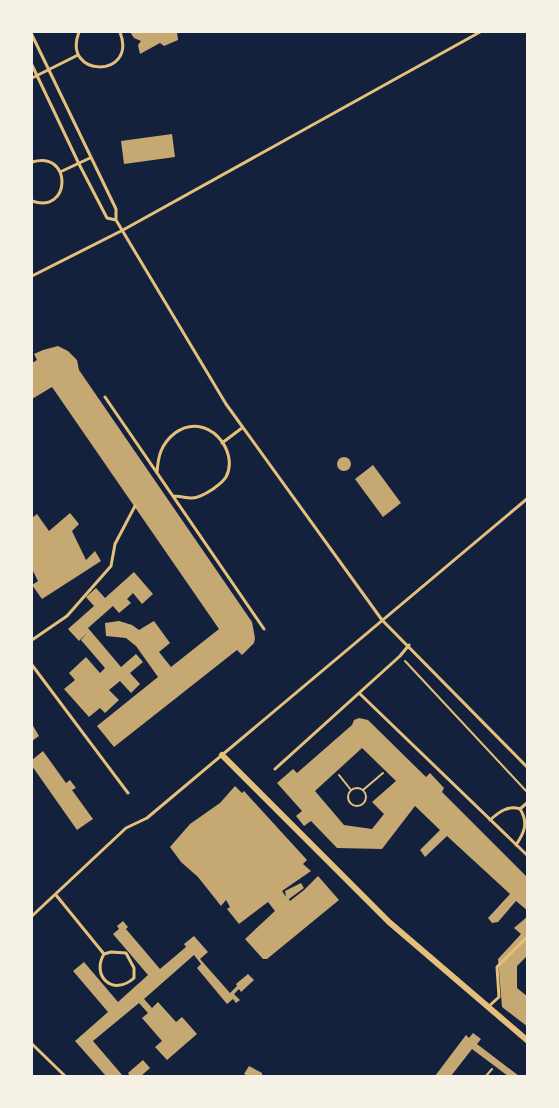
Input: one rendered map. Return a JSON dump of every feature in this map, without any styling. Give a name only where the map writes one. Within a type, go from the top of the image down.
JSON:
[{"type":"street","points":[[222,755],[389,922],[528,1041]]},
{"type":"lane","points":[[79,32],[76,47],[78,55],[83,61],[96,68],[111,65],[122,54],[120,32]]},
{"type":"lane","points":[[32,276],[123,230],[480,32]]},
{"type":"lane","points":[[32,34],[116,209],[116,220],[226,404],[382,620],[528,768]]},
{"type":"lane","points":[[32,78],[78,55]]},
{"type":"lane","points":[[32,65],[107,218],[116,220]]},
{"type":"lane","points":[[60,172],[90,158]]},
{"type":"lane","points":[[32,162],[44,160],[51,162],[60,172],[62,185],[56,197],[44,203],[32,201]]},
{"type":"lane","points":[[105,397],[264,629]]},
{"type":"lane","points":[[157,473],[158,456],[162,447],[173,435],[184,428],[198,424],[210,429],[222,443],[227,451],[230,469],[225,480],[208,493],[192,498],[173,496]]},
{"type":"lane","points":[[222,443],[243,428]]},
{"type":"lane","points":[[161,489],[166,485]]},
{"type":"lane","points":[[32,916],[126,828],[147,818],[528,498]]},
{"type":"lane","points":[[32,640],[67,616],[111,566],[115,544],[135,506]]},
{"type":"lane","points":[[275,769],[400,656],[409,645]]},
{"type":"lane","points":[[32,665],[128,793]]},
{"type":"lane","points":[[359,693],[528,856]]},
{"type":"lane","points":[[520,809],[528,802]]},
{"type":"lane","points":[[490,820],[502,810],[515,807],[520,809],[525,816],[526,825],[516,845]]},
{"type":"lane","points":[[56,895],[104,954]]},
{"type":"lane","points":[[488,1007],[499,997],[497,967],[528,936]]},
{"type":"lane","points":[[126,953],[134,968],[134,978],[124,986],[112,986],[107,983],[101,973],[101,959],[104,954],[126,953]]},
{"type":"lane","points":[[32,1044],[65,1077]]},
{"type":"path","points":[[400,656],[528,793]]},
{"type":"path","points":[[363,790],[383,773]]},
{"type":"path","points":[[339,775],[351,790]]},
{"type":"path","points":[[355,788],[363,790],[364,802],[353,805],[348,795],[351,790],[355,788]]},
{"type":"path","points":[[486,1077],[492,1069]]},
{"type":"building","points":[[130,32],[177,32],[178,40],[164,46],[160,43],[140,54],[138,45],[141,41],[134,38]]},
{"type":"building","points":[[172,134],[175,157],[124,164],[121,141]]},
{"type":"building","points":[[58,346],[68,351],[77,360],[79,370],[252,622],[255,638],[254,643],[242,655],[237,650],[114,747],[97,726],[158,677],[136,646],[126,638],[106,636],[105,623],[119,621],[139,630],[154,621],[170,643],[159,652],[171,667],[219,629],[52,387],[32,399],[32,363],[37,360],[34,354]]},
{"type":"building","points":[[341,457],[347,457],[351,464],[347,471],[341,471],[337,467],[337,461]]},
{"type":"building","points":[[373,465],[401,503],[383,517],[355,479]]},
{"type":"building","points":[[70,513],[79,524],[72,531],[86,560],[95,551],[101,561],[42,599],[32,585],[38,581],[32,569],[32,518],[37,514],[49,531]]},
{"type":"building","points":[[134,572],[153,594],[142,604],[133,593],[127,599],[131,603],[119,613],[113,606],[88,628],[121,667],[136,654],[143,662],[130,673],[140,684],[131,693],[120,681],[109,690],[119,700],[105,713],[100,708],[89,717],[64,689],[75,680],[69,673],[86,657],[100,673],[105,668],[81,640],[87,633],[79,641],[68,629],[94,606],[86,597],[96,588],[105,598]]},
{"type":"building","points":[[359,718],[368,720],[426,777],[430,773],[444,788],[442,792],[528,878],[528,911],[516,901],[498,922],[492,923],[488,918],[510,894],[447,836],[425,857],[420,850],[440,830],[415,806],[382,849],[337,848],[311,821],[304,826],[296,816],[302,811],[277,783],[293,769],[297,773],[352,725],[354,720]],"holes":[[[362,748],[396,781],[372,802],[384,814],[372,829],[344,825],[315,791]]]},
{"type":"building","points":[[32,724],[39,736],[32,741]]},
{"type":"building","points":[[43,751],[66,783],[70,780],[76,788],[72,790],[93,819],[77,830],[32,766],[32,760]]},
{"type":"building","points":[[235,786],[242,793],[244,791],[307,860],[303,864],[311,871],[282,891],[286,897],[285,891],[301,883],[304,888],[289,899],[290,901],[318,876],[339,900],[267,959],[263,959],[245,939],[275,911],[268,902],[239,924],[227,909],[230,907],[226,900],[221,906],[170,847],[190,824],[220,803]]},
{"type":"building","points":[[528,916],[528,955],[517,966],[517,988],[528,997],[528,1027],[502,1007],[498,959],[521,934],[514,928]]},
{"type":"building","points":[[123,921],[128,927],[126,929],[160,969],[186,947],[184,944],[194,936],[208,952],[200,959],[230,993],[237,986],[236,984],[248,974],[254,980],[241,992],[239,989],[234,994],[240,1000],[236,1003],[233,999],[227,1004],[197,968],[201,964],[194,955],[144,999],[152,1008],[158,1002],[176,1022],[182,1017],[197,1034],[167,1060],[155,1047],[162,1041],[142,1018],[148,1013],[139,1003],[93,1041],[123,1076],[106,1076],[75,1041],[108,1012],[73,971],[84,962],[118,1002],[148,975],[113,934]]},
{"type":"building","points":[[473,1033],[481,1039],[477,1044],[519,1076],[508,1076],[472,1049],[451,1076],[435,1076],[466,1035],[469,1038]]},
{"type":"building","points":[[143,1060],[150,1068],[141,1076],[130,1076],[128,1073]]},
{"type":"building","points":[[249,1066],[262,1073],[262,1076],[244,1074]]}]
